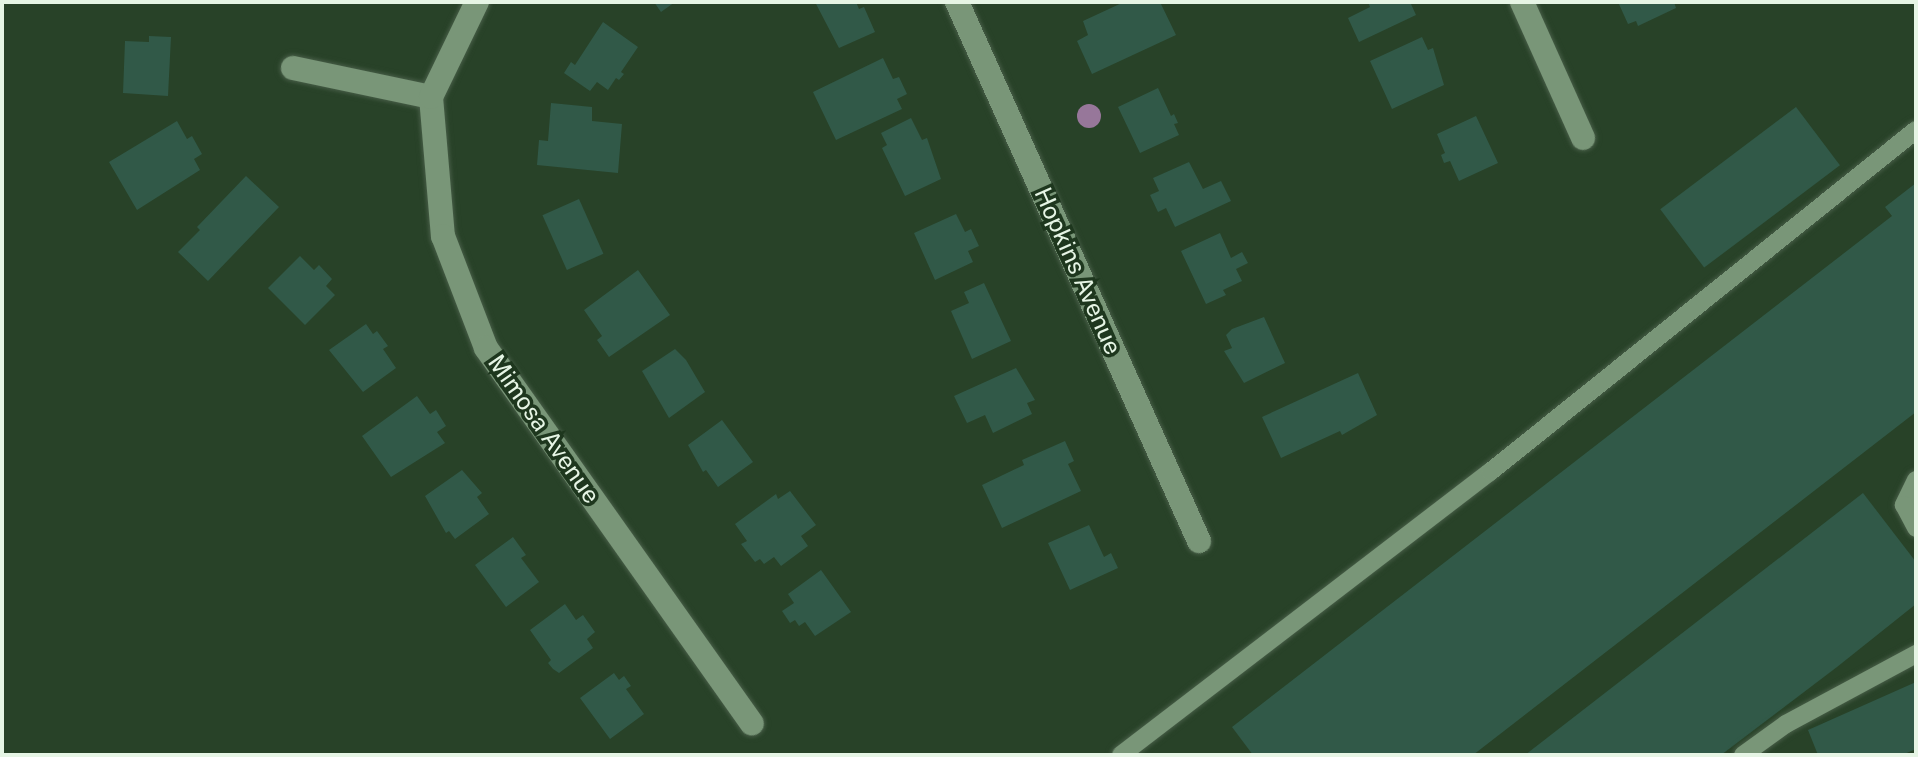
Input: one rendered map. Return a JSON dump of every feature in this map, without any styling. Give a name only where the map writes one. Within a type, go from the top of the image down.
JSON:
[{"type":"street","points":[[293,68],[431,97],[477,2]]},
{"type":"street","name":"Hopkins Avenue","points":[[957,2],[1199,541]]},
{"type":"street","points":[[1522,2],[1583,138]]},
{"type":"street","name":"Mimosa Avenue","points":[[431,97],[443,236],[486,348],[752,723]]},
{"type":"lane","points":[[1121,755],[1490,472],[1916,130]]},
{"type":"lane","points":[[1916,480],[1904,505],[1916,528]]},
{"type":"lane","points":[[1743,755],[1786,724],[1916,654]]},
{"type":"building","points":[[654,2],[675,2],[661,12]]},
{"type":"building","points":[[815,2],[856,2],[859,9],[864,7],[875,32],[839,48]]},
{"type":"building","points":[[1124,2],[1160,2],[1176,35],[1092,74],[1077,41],[1088,35],[1083,21]]},
{"type":"building","points":[[1368,2],[1416,2],[1411,4],[1416,15],[1359,42],[1348,18],[1370,7]]},
{"type":"building","points":[[1618,2],[1674,2],[1676,8],[1638,26],[1636,21],[1628,24]]},
{"type":"building","points":[[603,22],[638,47],[619,80],[616,78],[608,90],[597,82],[590,91],[564,73],[571,62],[575,65]]},
{"type":"building","points":[[149,36],[171,37],[168,96],[123,93],[125,41],[149,42]]},
{"type":"building","points":[[1422,37],[1428,50],[1433,48],[1444,85],[1392,109],[1370,61]]},
{"type":"building","points":[[883,58],[893,79],[899,77],[907,94],[897,99],[902,109],[836,140],[813,92]]},
{"type":"building","points":[[1158,88],[1171,116],[1174,114],[1179,135],[1140,153],[1118,107]]},
{"type":"building","points":[[551,103],[592,107],[592,121],[622,124],[618,173],[537,165],[539,140],[548,141]]},
{"type":"building","points":[[1796,107],[1840,165],[1704,268],[1660,209]]},
{"type":"building","points":[[1476,116],[1498,163],[1459,181],[1450,161],[1444,163],[1441,155],[1445,153],[1437,134]]},
{"type":"building","points":[[911,118],[922,140],[927,138],[941,179],[905,196],[882,148],[887,145],[881,133]]},
{"type":"building","points":[[177,121],[187,139],[192,136],[202,154],[194,159],[200,170],[137,210],[109,162]]},
{"type":"building","points":[[1189,162],[1203,189],[1221,181],[1231,201],[1175,227],[1166,208],[1158,212],[1150,195],[1159,191],[1153,178]]},
{"type":"building","points":[[246,176],[279,207],[208,281],[178,252],[200,230],[197,227]]},
{"type":"building","points":[[1916,183],[1916,412],[1473,755],[1253,755],[1232,727],[1892,216],[1885,207]]},
{"type":"building","points":[[579,199],[603,254],[567,270],[542,215]]},
{"type":"building","points":[[956,214],[965,232],[971,229],[979,246],[968,251],[973,262],[935,280],[914,233]]},
{"type":"building","points":[[1220,233],[1231,258],[1242,252],[1248,263],[1236,269],[1242,281],[1223,290],[1226,295],[1206,304],[1181,251]]},
{"type":"building","points":[[300,256],[314,270],[319,265],[332,279],[326,286],[335,295],[305,325],[268,288]]},
{"type":"building","points":[[638,270],[670,315],[609,357],[597,340],[602,336],[584,310]]},
{"type":"building","points":[[984,283],[1011,341],[972,359],[951,311],[969,303],[964,292]]},
{"type":"building","points":[[1264,317],[1285,363],[1244,383],[1224,351],[1232,348],[1226,335],[1232,329]]},
{"type":"building","points":[[366,324],[373,334],[377,331],[388,346],[383,349],[396,368],[363,392],[329,350]]},
{"type":"building","points":[[675,349],[686,360],[705,392],[669,418],[642,371]]},
{"type":"building","points":[[1016,368],[1035,400],[1027,403],[1032,414],[993,433],[985,415],[967,423],[954,396]]},
{"type":"building","points":[[1358,373],[1377,415],[1342,435],[1340,431],[1281,458],[1262,417]]},
{"type":"building","points":[[417,396],[430,414],[436,410],[446,426],[437,432],[445,443],[391,477],[362,436]]},
{"type":"building","points":[[722,420],[753,462],[718,487],[706,470],[703,472],[688,445]]},
{"type":"building","points":[[1065,441],[1074,461],[1068,464],[1081,491],[1002,528],[982,485],[1024,465],[1022,460]]},
{"type":"building","points":[[462,470],[482,493],[477,497],[489,514],[455,539],[449,531],[446,533],[425,496]]},
{"type":"building","points":[[790,491],[816,525],[801,536],[808,546],[781,566],[774,557],[764,564],[760,559],[755,562],[741,544],[747,541],[735,524],[776,494],[778,499]]},
{"type":"building","points":[[1863,493],[1916,562],[1916,604],[1837,667],[1721,755],[1525,755]]},
{"type":"building","points":[[1089,525],[1104,557],[1111,553],[1118,568],[1070,590],[1048,543]]},
{"type":"building","points":[[513,537],[526,555],[521,558],[539,582],[506,607],[475,565]]},
{"type":"building","points":[[821,570],[851,612],[815,636],[805,622],[799,626],[795,620],[790,623],[782,611],[794,603],[788,594]]},
{"type":"building","points":[[565,604],[576,620],[583,615],[595,632],[587,639],[593,648],[559,673],[548,663],[551,660],[530,630]]},
{"type":"building","points":[[614,673],[619,680],[624,676],[631,686],[626,689],[644,714],[610,739],[580,698]]},
{"type":"building","points":[[1916,682],[1916,749],[1902,755],[1818,755],[1808,730]]}]
